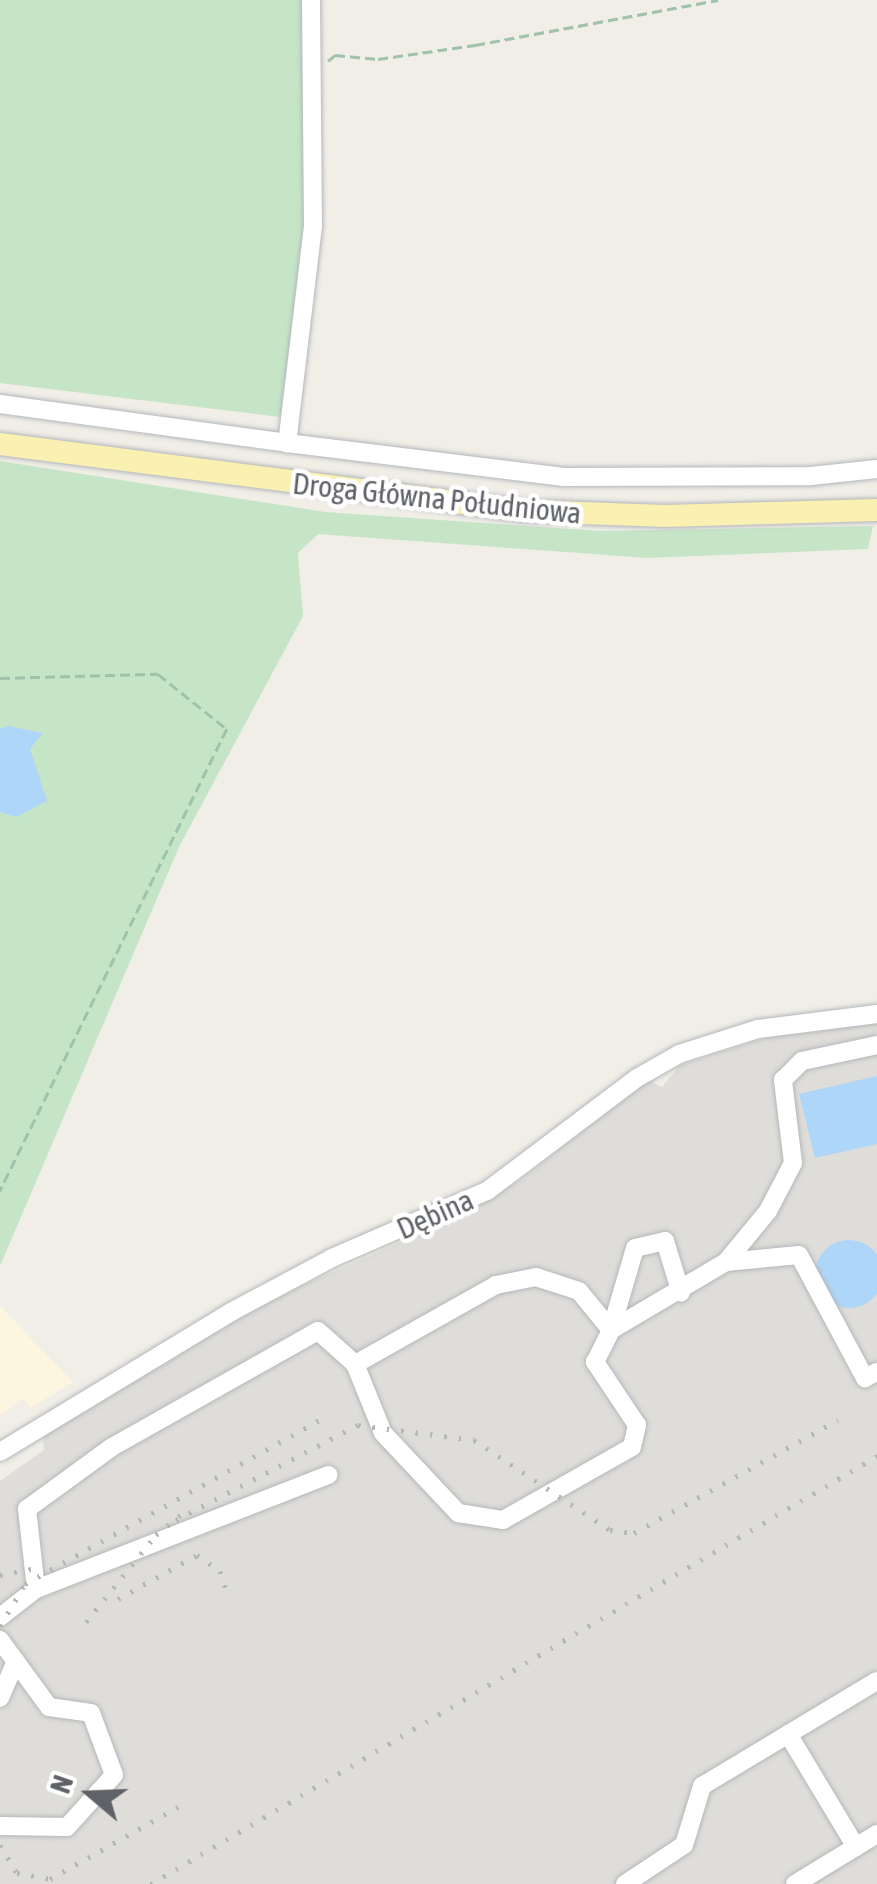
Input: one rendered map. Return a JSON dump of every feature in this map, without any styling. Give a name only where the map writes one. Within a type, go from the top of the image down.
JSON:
[{"type":"main road","name":"Droga Główna Południowa","points":[[0,444],[526,511],[665,516],[877,510]]},
{"type":"street","points":[[287,444],[313,226],[311,0]]},
{"type":"street","points":[[0,404],[287,444],[564,476],[811,476],[877,469]]},
{"type":"street","name":"Dębina","points":[[0,1452],[231,1312],[332,1258],[487,1190],[637,1078],[678,1054],[758,1029],[877,1014]]},
{"type":"street","points":[[611,1330],[681,1293],[726,1262],[768,1210],[792,1164],[783,1080],[802,1061],[877,1045]]},
{"type":"street","points":[[36,1588],[28,1509],[112,1447],[318,1331],[355,1364],[383,1433],[458,1513],[503,1520],[632,1447],[637,1426],[595,1362],[611,1330],[635,1248],[666,1241],[681,1293]]},
{"type":"street","points":[[726,1262],[799,1256],[866,1378],[877,1372]]},
{"type":"street","points":[[355,1364],[496,1285],[536,1277],[579,1291],[611,1330]]},
{"type":"street","points":[[0,1617],[36,1588],[329,1475]]},
{"type":"street","points":[[0,1640],[49,1707],[91,1713],[114,1775],[67,1827],[0,1826]]},
{"type":"street","points":[[0,1698],[16,1661]]},
{"type":"street","points":[[625,1884],[684,1845],[702,1786],[877,1681]]},
{"type":"street","points":[[788,1734],[856,1846]]},
{"type":"street","points":[[795,1884],[877,1834]]},
{"type":"path","points":[[312,82],[335,55],[398,56],[718,0]]},
{"type":"path","points":[[0,678],[158,674],[227,729],[0,1191]]},
{"type":"shaded area","points":[[877,1023],[877,1884],[0,1884],[0,1481],[44,1450],[43,1436],[265,1302],[466,1213],[519,1181],[648,1080],[662,1087],[680,1065],[765,1038]]},
{"type":"shaded area","points":[[0,1306],[73,1382],[31,1408],[22,1398],[0,1416]]},
{"type":"green space","points":[[0,0],[305,0],[313,186],[280,417],[0,383]]},
{"type":"green space","points":[[0,461],[325,512],[600,531],[873,526],[868,549],[647,558],[318,534],[298,553],[303,616],[179,847],[0,1266]]},
{"type":"water","points":[[8,726],[43,733],[30,749],[47,801],[16,817],[0,812],[0,729]]},
{"type":"water","points":[[877,1076],[877,1144],[815,1158],[799,1094]]},
{"type":"water","points":[[849,1240],[873,1250],[883,1274],[873,1298],[849,1308],[825,1298],[815,1274],[825,1250]]},
{"type":"railway","points":[[0,1626],[25,1584],[322,1419]]},
{"type":"railway","points":[[176,1520],[358,1425],[474,1440],[610,1530],[634,1533],[838,1420]]},
{"type":"railway","points":[[151,1884],[877,1456]]},
{"type":"railway","points":[[86,1622],[156,1535],[183,1513]]},
{"type":"railway","points":[[118,1599],[197,1555],[220,1571],[229,1599]]},
{"type":"railway","points":[[0,1575],[41,1567]]},
{"type":"railway","points":[[0,1845],[17,1873],[50,1879],[178,1807]]}]
